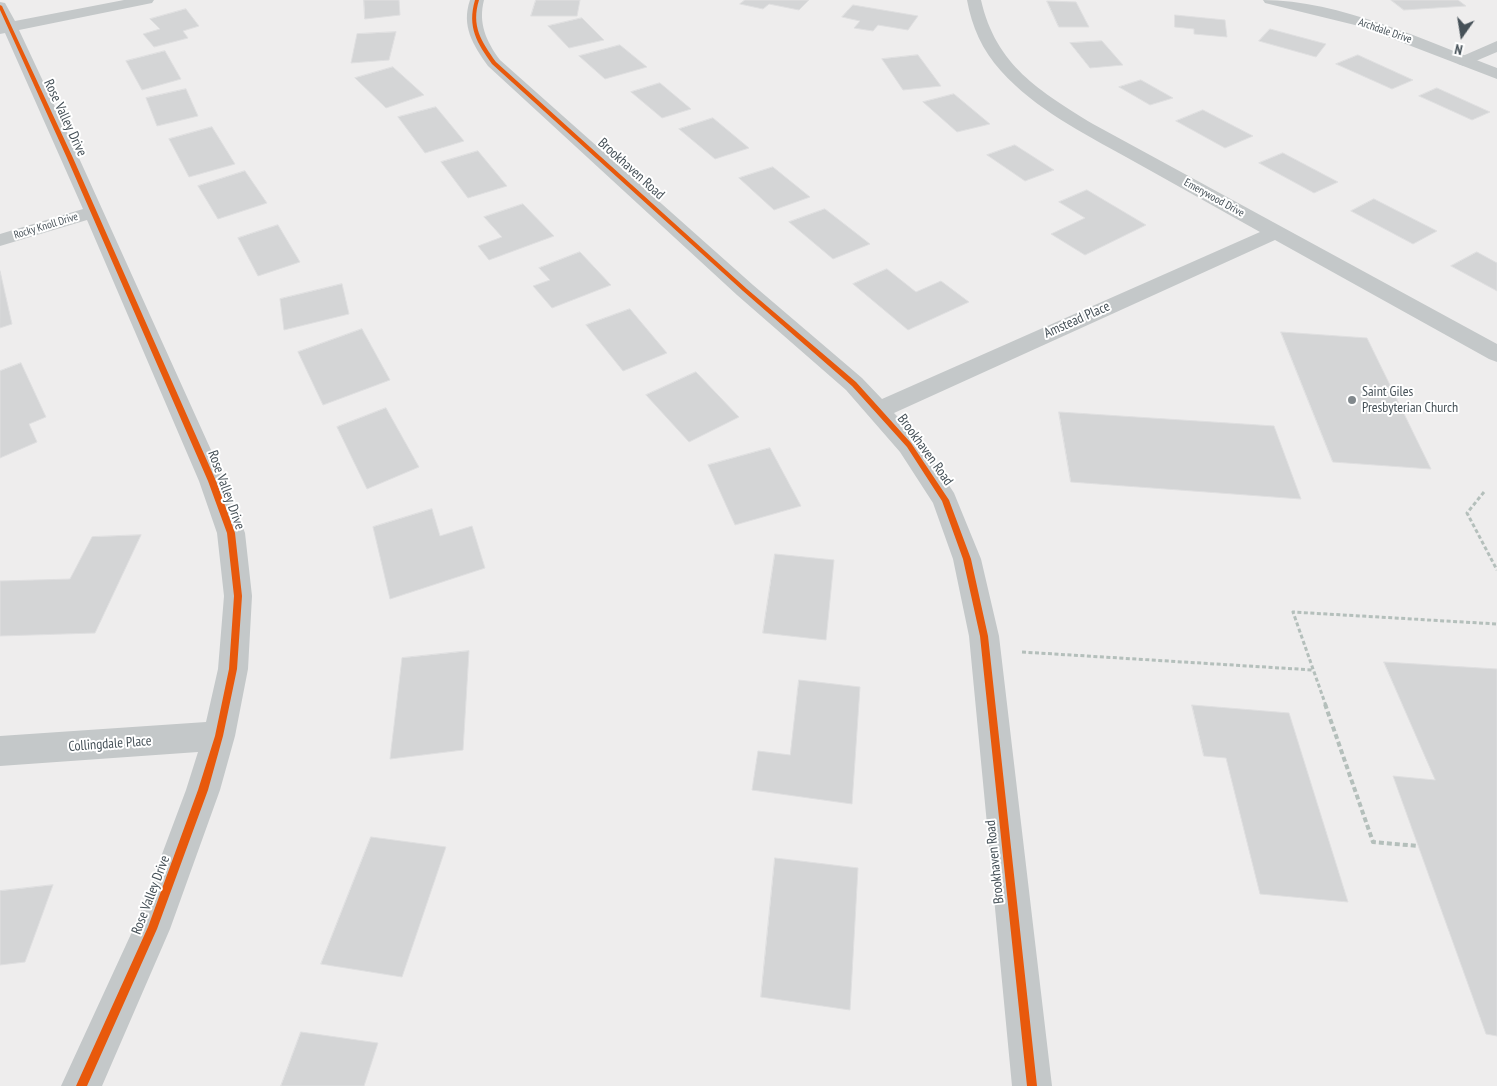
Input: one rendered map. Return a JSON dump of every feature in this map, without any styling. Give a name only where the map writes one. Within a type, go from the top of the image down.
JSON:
[{"type":"street","points":[[3,21],[147,0]]},
{"type":"street","name":"Brookhaven Road","points":[[477,0],[474,16],[476,35],[480,44],[494,63],[745,290],[854,384],[909,445],[945,500],[967,559],[984,636],[1032,1086]]},
{"type":"street","name":"Emerywood Drive","points":[[974,0],[979,22],[987,41],[1006,66],[1048,103],[1088,128],[1497,354]]},
{"type":"street","name":"Archdale Drive","points":[[1270,0],[1364,23],[1497,74]]},
{"type":"street","name":"Rose Valley Drive","points":[[3,21],[70,158],[212,481],[231,533],[238,596],[233,669],[220,736],[204,790],[152,929],[81,1086]]},
{"type":"street","points":[[1464,61],[1497,46]]},
{"type":"street","name":"Rocky Knoll Drive","points":[[0,240],[93,212]]},
{"type":"street","name":"Amstead Place","points":[[879,410],[1276,232]]},
{"type":"street","name":"Collingdale Place","points":[[0,751],[220,736]]},
{"type":"path","points":[[1484,492],[1467,513],[1497,570]]},
{"type":"path","points":[[1418,846],[1373,842],[1293,612],[1497,624]]},
{"type":"path","points":[[1022,652],[1313,670]]},
{"type":"building","points":[[364,0],[399,0],[400,15],[365,19]]},
{"type":"building","points":[[536,0],[580,0],[577,16],[531,16]]},
{"type":"building","points":[[745,0],[809,0],[799,10],[769,4],[763,9],[740,4]]},
{"type":"building","points":[[1391,0],[1458,0],[1466,6],[1404,10]]},
{"type":"building","points":[[1047,1],[1076,2],[1089,27],[1059,27]]},
{"type":"building","points":[[853,5],[918,16],[908,30],[878,25],[873,31],[854,28],[860,21],[842,17]]},
{"type":"building","points":[[186,9],[199,26],[183,31],[188,38],[154,47],[143,34],[160,29],[150,19]]},
{"type":"building","points":[[1175,15],[1225,20],[1227,37],[1194,34],[1194,29],[1175,27]]},
{"type":"building","points":[[582,18],[604,40],[569,48],[548,26]]},
{"type":"building","points":[[1270,29],[1326,44],[1316,57],[1259,41]]},
{"type":"building","points":[[396,32],[389,60],[351,63],[357,34]]},
{"type":"building","points":[[1102,41],[1123,65],[1090,68],[1070,43]]},
{"type":"building","points":[[620,45],[647,67],[605,79],[579,56]]},
{"type":"building","points":[[165,51],[181,79],[142,90],[126,61]]},
{"type":"building","points":[[918,55],[941,86],[903,90],[882,59]]},
{"type":"building","points":[[1358,55],[1413,80],[1392,89],[1336,64]]},
{"type":"building","points":[[393,67],[424,95],[386,108],[355,78]]},
{"type":"building","points":[[1141,80],[1173,98],[1150,105],[1119,87]]},
{"type":"building","points":[[660,83],[691,109],[662,118],[631,92]]},
{"type":"building","points":[[1437,88],[1490,112],[1472,120],[1419,96]]},
{"type":"building","points":[[186,89],[198,116],[157,126],[146,98]]},
{"type":"building","points":[[954,94],[990,124],[957,132],[923,102]]},
{"type":"building","points":[[436,107],[464,141],[425,153],[398,117]]},
{"type":"building","points":[[1203,110],[1253,136],[1225,148],[1176,121]]},
{"type":"building","points":[[713,118],[749,148],[715,159],[679,129]]},
{"type":"building","points":[[212,127],[235,164],[189,177],[169,139]]},
{"type":"building","points":[[1015,145],[1054,170],[1025,181],[987,155]]},
{"type":"building","points":[[478,151],[507,186],[468,198],[441,162]]},
{"type":"building","points":[[1283,153],[1338,182],[1314,193],[1259,163]]},
{"type":"building","points":[[773,167],[810,197],[774,210],[739,178]]},
{"type":"building","points":[[245,171],[267,203],[218,219],[198,186]]},
{"type":"building","points":[[1087,190],[1146,225],[1085,255],[1051,234],[1085,218],[1059,202]]},
{"type":"building","points":[[1374,199],[1437,231],[1413,244],[1351,211]]},
{"type":"building","points":[[523,204],[554,236],[489,260],[478,246],[502,237],[484,217]]},
{"type":"building","points":[[825,209],[870,244],[833,259],[789,222]]},
{"type":"building","points":[[278,225],[300,262],[258,276],[238,238]]},
{"type":"building","points":[[580,252],[611,285],[552,308],[533,286],[550,280],[539,268]]},
{"type":"building","points":[[1477,252],[1497,263],[1497,291],[1451,266]]},
{"type":"building","points":[[887,269],[916,292],[941,281],[969,302],[908,330],[853,284]]},
{"type":"building","points":[[0,271],[12,324],[0,328]]},
{"type":"building","points":[[342,284],[349,314],[284,330],[280,299]]},
{"type":"building","points":[[630,309],[667,353],[623,371],[586,325]]},
{"type":"building","points":[[362,329],[390,380],[323,405],[298,352]]},
{"type":"building","name":"Saint Giles Presbyterian Church","points":[[1281,332],[1367,338],[1431,469],[1333,462]]},
{"type":"building","points":[[21,363],[46,417],[29,424],[37,442],[0,458],[0,371]]},
{"type":"building","points":[[696,372],[739,417],[689,442],[646,395]]},
{"type":"building","points":[[386,408],[419,467],[367,489],[337,427]]},
{"type":"building","points":[[1059,412],[1274,426],[1301,499],[1071,482]]},
{"type":"building","points":[[770,448],[801,506],[735,525],[708,465]]},
{"type":"building","points":[[432,509],[440,536],[472,526],[485,568],[390,599],[373,527]]},
{"type":"building","points":[[141,535],[95,633],[0,636],[0,581],[70,579],[92,537]]},
{"type":"building","points":[[775,554],[834,560],[826,640],[763,633]]},
{"type":"building","points":[[469,651],[463,750],[390,759],[402,658]]},
{"type":"building","points":[[1384,662],[1497,669],[1497,1036],[1486,1034],[1393,776],[1435,780]]},
{"type":"building","points":[[799,680],[860,687],[852,804],[752,790],[758,751],[790,755]]},
{"type":"building","points":[[1192,705],[1289,713],[1348,902],[1260,894],[1226,758],[1204,756]]},
{"type":"building","points":[[371,837],[446,847],[402,977],[321,964]]},
{"type":"building","points":[[775,858],[858,868],[850,1010],[761,997]]},
{"type":"building","points":[[53,885],[25,962],[0,965],[0,891]]},
{"type":"building","points":[[301,1032],[378,1043],[364,1086],[281,1086]]},
{"type":"cycle path","points":[[477,0],[473,18],[476,34],[494,63],[745,290],[854,384],[909,445],[945,500],[967,559],[984,636],[1032,1086]]},
{"type":"cycle path","points":[[0,6],[70,158],[212,481],[231,533],[238,596],[233,669],[219,736],[203,790],[152,929],[81,1086]]},
{"type":"place","name":"Saint Giles Presbyterian Church","points":[[1352,400]]}]
